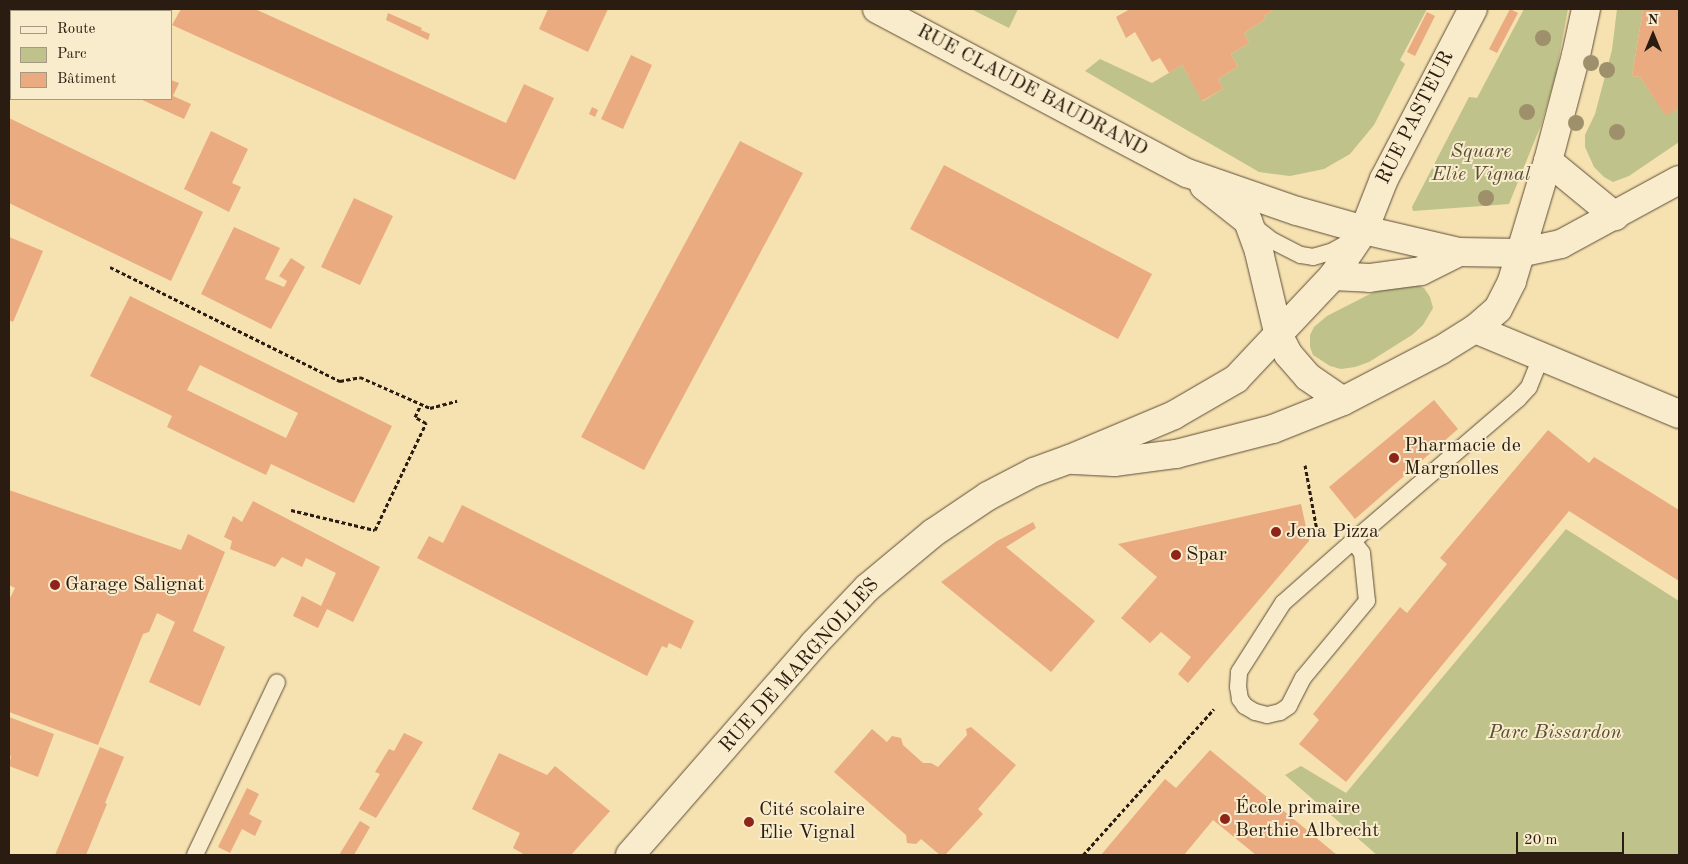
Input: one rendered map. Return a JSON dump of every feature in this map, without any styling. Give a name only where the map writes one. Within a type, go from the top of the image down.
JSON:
[{"type":"street","name":"RUE CLAUDE BAUDRAND","points":[[877,9],[1187,173],[1297,211],[1364,230]]},
{"type":"street","name":"RUE PASTEUR","points":[[1364,230],[1384,179],[1472,9]]},
{"type":"street","points":[[1519,253],[1548,161],[1586,9]]},
{"type":"street","points":[[1548,161],[1615,216]]},
{"type":"street","name":"RUE CLAUDE BAUDRAND","points":[[1187,173],[1248,221]]},
{"type":"street","points":[[1364,230],[1459,252],[1519,253],[1561,244],[1679,180]]},
{"type":"street","points":[[1248,221],[1259,252],[1279,336],[1288,354],[1308,376],[1343,400]]},
{"type":"street","name":"RUE DE MARGNOLLES","points":[[630,855],[814,645],[867,588],[934,533],[988,496],[1034,472],[1070,459],[1174,415],[1236,379],[1279,336],[1333,276],[1364,230]]},
{"type":"street","points":[[1333,276],[1369,278],[1420,271],[1459,252]]},
{"type":"street","name":"RUE DE MARGNOLLES","points":[[1070,459],[1114,462],[1176,454],[1273,429],[1343,400],[1441,350],[1475,329],[1498,309],[1512,281],[1519,253]]},
{"type":"street","points":[[1475,329],[1679,414]]},
{"type":"lane","points":[[1248,221],[1273,241],[1301,255],[1313,257],[1348,244],[1364,230]]},
{"type":"lane","points":[[1353,541],[1362,553],[1367,601],[1303,678],[1289,706],[1280,712],[1267,715],[1255,712],[1245,706],[1239,695],[1239,672],[1282,603],[1353,541],[1518,399],[1529,387],[1540,357]]},
{"type":"lane","points":[[194,855],[277,682]]},
{"type":"path","points":[[110,267],[340,381],[360,376],[430,408],[457,400]]},
{"type":"path","points":[[291,510],[375,530],[426,423],[414,417],[421,404]]},
{"type":"path","points":[[1305,465],[1316,530]]},
{"type":"path","points":[[1083,855],[1226,696],[1239,695]]},
{"type":"green space","points":[[971,9],[1018,9],[1009,28]]},
{"type":"green space","points":[[1275,9],[1427,9],[1400,60],[1405,64],[1374,125],[1350,154],[1324,169],[1290,176],[1259,172],[1085,71],[1100,59],[1152,83],[1182,65],[1203,101],[1223,89],[1218,79],[1238,67],[1231,54],[1249,43],[1244,33],[1266,19],[1264,16]]},
{"type":"green space","name":"Square Elie Vignal","points":[[1524,9],[1568,9],[1556,74],[1541,125],[1509,204],[1413,211],[1412,207],[1469,97],[1477,98]]},
{"type":"green space","points":[[1617,9],[1643,9],[1632,76],[1640,77],[1666,115],[1679,107],[1679,142],[1629,176],[1613,182],[1604,177],[1594,167],[1585,147],[1585,135],[1595,114],[1612,50]]},
{"type":"green space","points":[[1415,284],[1424,288],[1430,297],[1433,308],[1423,325],[1412,335],[1369,362],[1355,367],[1341,369],[1330,366],[1313,355],[1310,347],[1310,335],[1314,327],[1327,316],[1370,294],[1392,286]]},
{"type":"green space","name":"Parc Bissardon","points":[[1566,529],[1679,601],[1679,855],[1377,855],[1285,775],[1301,766],[1346,793]]},
{"type":"building","points":[[9,9],[16,10],[10,10],[9,38]]},
{"type":"building","points":[[181,9],[255,9],[506,123],[524,84],[554,98],[515,180],[172,25]]},
{"type":"building","points":[[548,9],[608,9],[588,52],[539,29]]},
{"type":"building","points":[[1130,9],[1275,9],[1264,16],[1266,19],[1244,33],[1249,43],[1231,54],[1238,67],[1218,79],[1223,89],[1202,101],[1182,65],[1169,73],[1160,58],[1152,62],[1135,32],[1126,38],[1116,17]]},
{"type":"building","points":[[1510,9],[1518,13],[1497,53],[1489,49]]},
{"type":"building","points":[[1643,9],[1679,9],[1679,107],[1666,116],[1640,77],[1632,76]]},
{"type":"building","points":[[1427,12],[1435,16],[1415,56],[1407,52]]},
{"type":"building","points":[[388,13],[422,28],[421,30],[430,34],[428,40],[386,20]]},
{"type":"building","points":[[631,55],[652,65],[623,129],[601,119]]},
{"type":"building","points":[[172,80],[179,83],[173,96],[191,104],[184,119],[142,100],[172,100]]},
{"type":"building","points":[[592,107],[598,110],[595,117],[589,114]]},
{"type":"building","points":[[9,118],[203,212],[171,281],[9,203]]},
{"type":"building","points":[[211,131],[248,149],[232,183],[241,187],[229,212],[184,189]]},
{"type":"building","points":[[740,141],[803,173],[644,470],[581,437]]},
{"type":"building","points":[[944,165],[1152,274],[1118,339],[910,229]]},
{"type":"building","points":[[354,198],[393,216],[360,285],[321,267]]},
{"type":"building","points":[[234,227],[280,248],[265,279],[284,287],[287,281],[279,276],[291,258],[305,267],[271,329],[201,294]]},
{"type":"building","points":[[9,237],[43,251],[13,322],[9,320]]},
{"type":"building","points":[[130,296],[392,426],[354,503],[271,464],[266,475],[167,427],[172,416],[90,376]],"holes":[[[200,365],[298,413],[286,438],[187,390]]]},
{"type":"building","name":"Pharmacie de Margnolles","points":[[1434,400],[1458,429],[1355,519],[1329,487]]},
{"type":"building","points":[[1548,430],[1589,463],[1594,457],[1679,510],[1679,581],[1569,511],[1346,782],[1299,744],[1319,720],[1313,714],[1400,607],[1407,613],[1447,564],[1440,558]]},
{"type":"building","points":[[9,490],[181,550],[188,534],[225,552],[193,631],[225,647],[200,706],[149,682],[175,622],[157,613],[149,632],[143,634],[98,745],[9,712],[9,600],[15,588],[9,585]]},
{"type":"building","points":[[253,501],[380,567],[353,622],[327,609],[318,628],[293,616],[302,596],[321,606],[336,573],[306,558],[302,567],[282,557],[275,567],[230,549],[232,541],[224,537],[233,516],[242,522]]},
{"type":"building","points":[[1301,504],[1309,541],[1188,683],[1178,674],[1191,657],[1161,632],[1150,643],[1121,618],[1157,577],[1118,544]]},
{"type":"building","points":[[462,505],[694,621],[681,649],[669,643],[667,648],[662,646],[647,676],[417,558],[429,536],[443,543]]},
{"type":"building","points":[[1033,522],[1036,528],[1006,547],[1095,621],[1051,672],[941,582],[997,541]]},
{"type":"building","points":[[9,717],[54,734],[38,777],[9,766],[11,756],[9,755]]},
{"type":"building","points":[[971,727],[1016,765],[978,809],[983,814],[945,855],[940,855],[921,839],[916,844],[907,843],[906,835],[834,772],[872,729],[887,742],[892,736],[901,738],[903,745],[923,763],[931,763],[938,767],[967,735],[966,729]]},
{"type":"building","points":[[404,733],[423,742],[376,818],[359,809],[380,774],[375,772],[389,749],[394,751]]},
{"type":"building","points":[[100,747],[124,757],[86,855],[55,855]]},
{"type":"building","name":"École primaire Berthie Albrecht","points":[[1210,750],[1337,855],[1256,855],[1213,820],[1184,855],[1101,855],[1165,779],[1176,788]]},
{"type":"building","points":[[499,753],[547,775],[555,766],[610,811],[571,855],[525,855],[513,848],[520,833],[472,809]]},
{"type":"building","points":[[247,788],[259,794],[249,814],[262,821],[255,836],[242,829],[230,853],[218,847]]},
{"type":"building","points":[[360,821],[370,827],[354,855],[339,855]]},
{"type":"place","name":"Pharmacie de Margnolles","points":[[1394,458]]},
{"type":"place","name":"Jena Pizza","points":[[1276,532]]},
{"type":"place","name":"Spar","points":[[1176,555]]},
{"type":"place","name":"Garage Salignat","points":[[55,585]]},
{"type":"place","name":"École primaire Berthie Albrecht","points":[[1225,819]]},
{"type":"place","name":"Cité scolaire Elie Vignal","points":[[749,822]]}]
